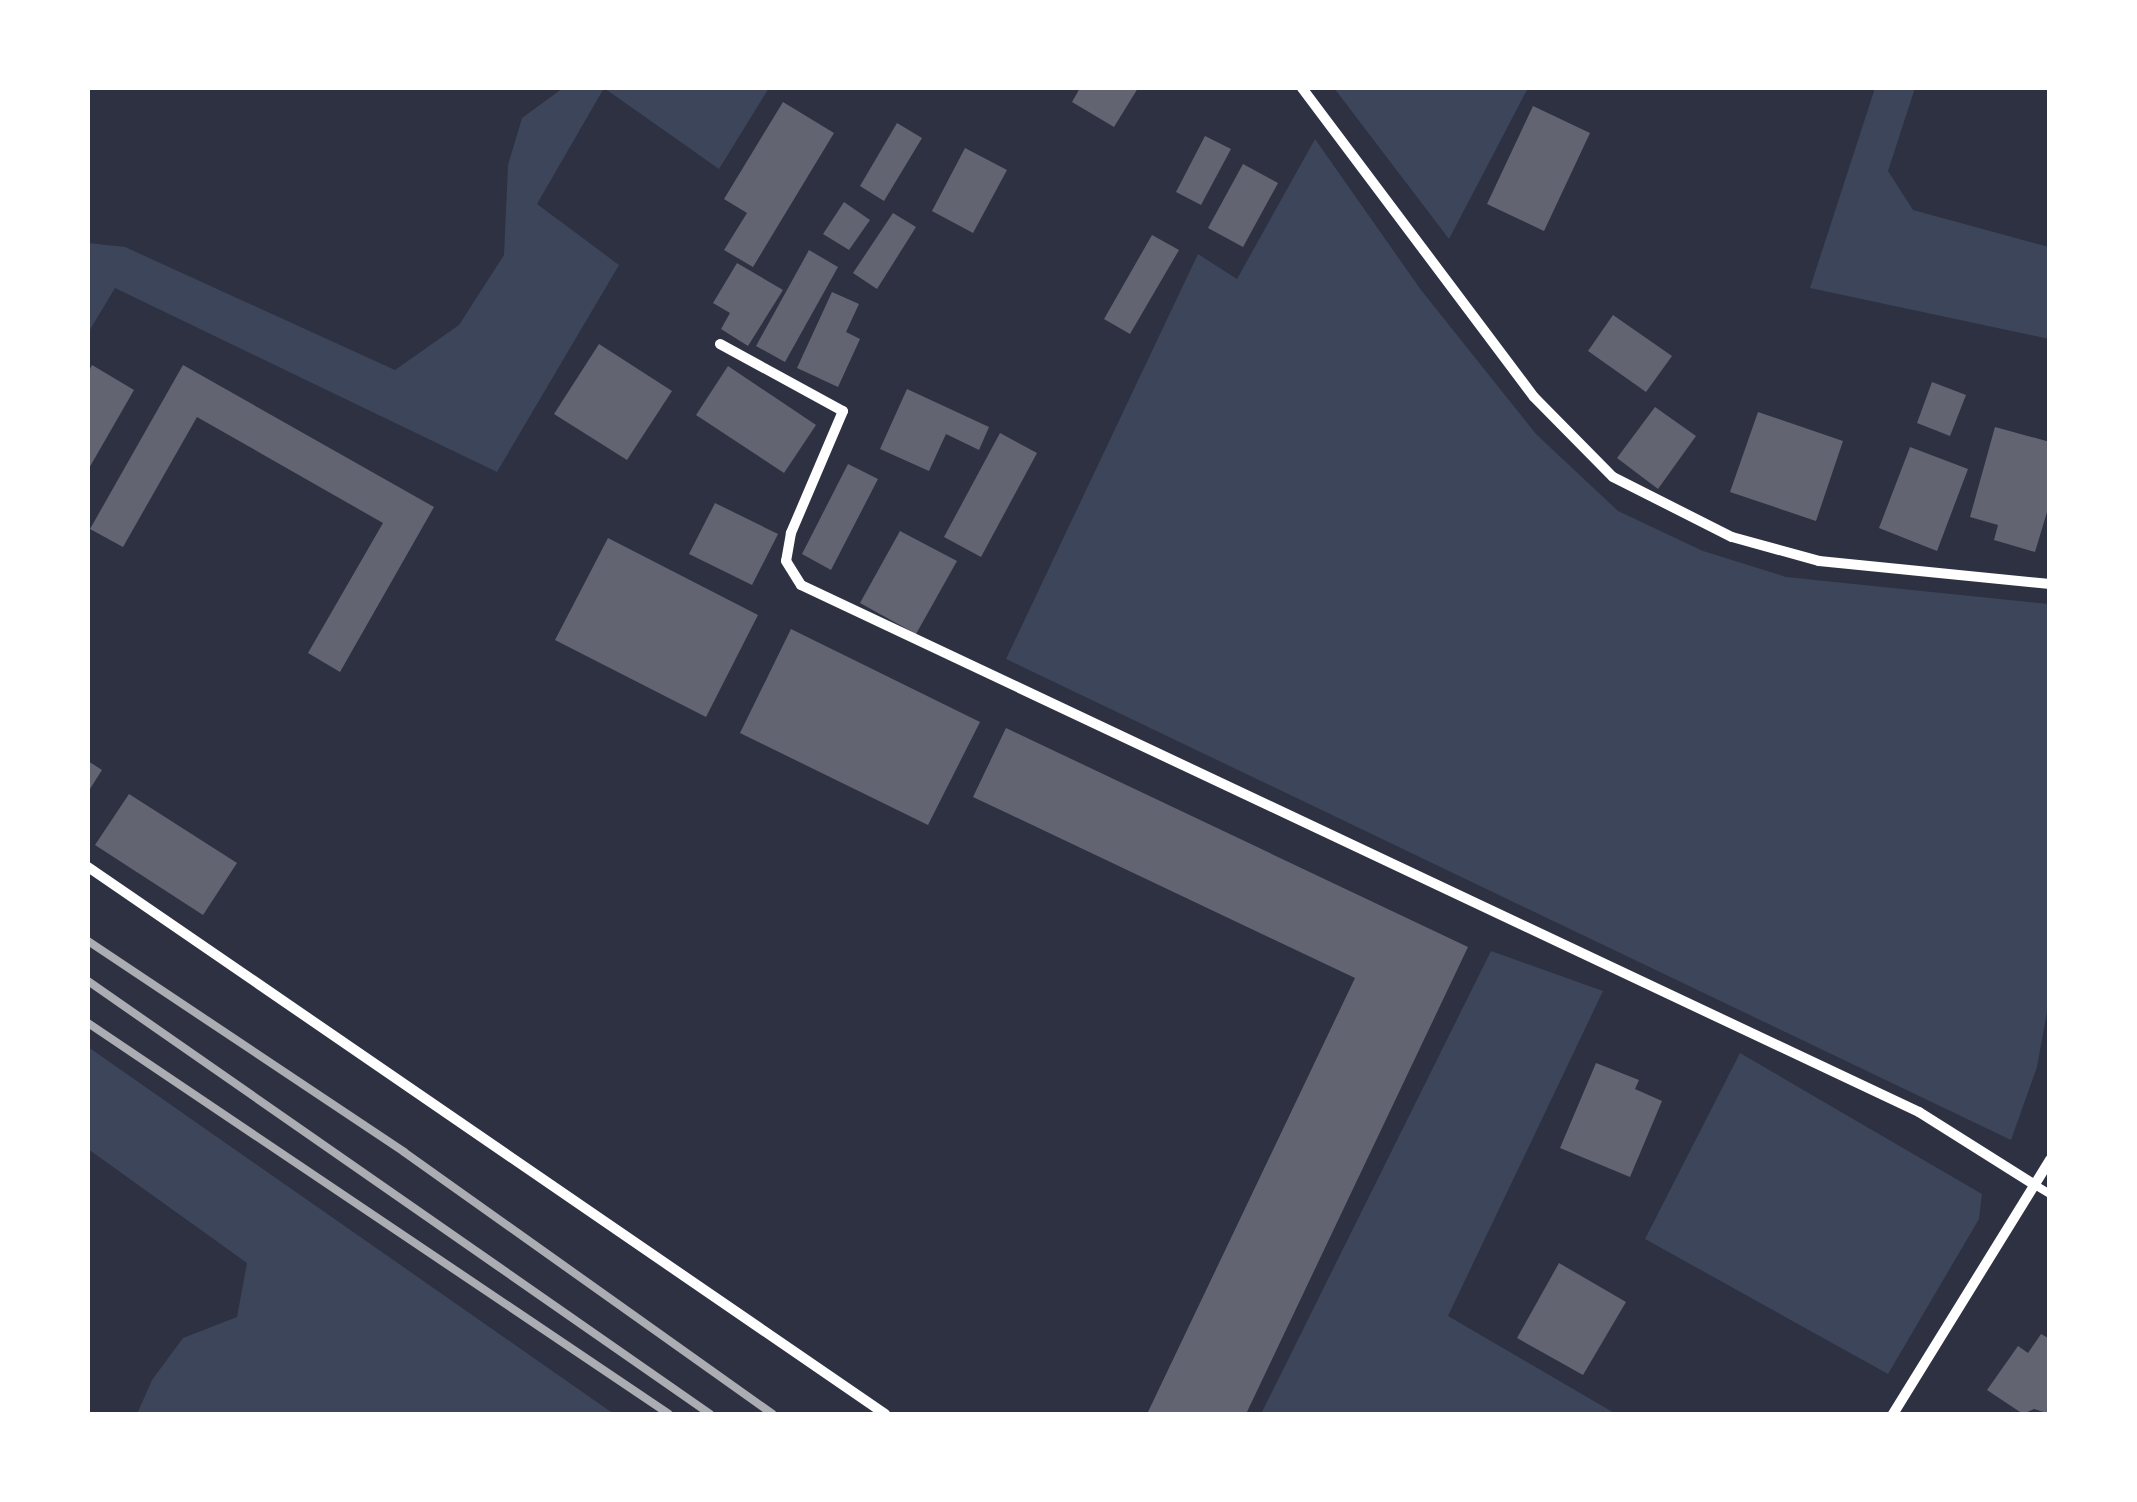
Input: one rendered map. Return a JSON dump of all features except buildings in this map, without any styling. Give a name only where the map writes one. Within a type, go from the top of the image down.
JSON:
[{"type":"street","points":[[1302,88],[1534,398],[1613,477],[1732,537],[1819,560],[2050,584]]},
{"type":"street","points":[[720,344],[843,411],[791,533],[786,560],[801,585],[1919,1112],[2035,1185]]},
{"type":"street","points":[[88,867],[885,1414]]},
{"type":"street","points":[[1893,1414],[2050,1160]]},
{"type":"lane","points":[[2035,1185],[2050,1194]]},
{"type":"shaded area","points":[[563,88],[604,88],[537,204],[619,265],[497,472],[115,288],[88,333],[88,243],[125,247],[395,370],[459,325],[504,255],[508,165],[522,118]]},
{"type":"shaded area","points":[[604,88],[769,88],[719,169]]},
{"type":"shaded area","points":[[1334,88],[1528,88],[1449,239]]},
{"type":"shaded area","points":[[1875,88],[1915,88],[1888,171],[1913,210],[2049,247],[2049,339],[1810,288]]},
{"type":"shaded area","points":[[1315,139],[1421,290],[1536,434],[1618,511],[1703,551],[1786,577],[2049,604],[2049,1001],[2037,1067],[2011,1140],[1006,659],[1198,254],[1237,279]]},
{"type":"shaded area","points":[[1491,951],[1603,991],[1448,1316],[1616,1414],[1261,1414]]},
{"type":"shaded area","points":[[88,1047],[614,1414],[137,1414],[152,1380],[183,1338],[237,1317],[247,1263],[88,1149]]},
{"type":"shaded area","points":[[1740,1053],[1982,1194],[1979,1219],[1888,1374],[1645,1239]]},
{"type":"railway","points":[[88,941],[404,1152],[772,1414]]},
{"type":"railway","points":[[88,981],[710,1414]]},
{"type":"railway","points":[[88,1023],[669,1414]]}]
